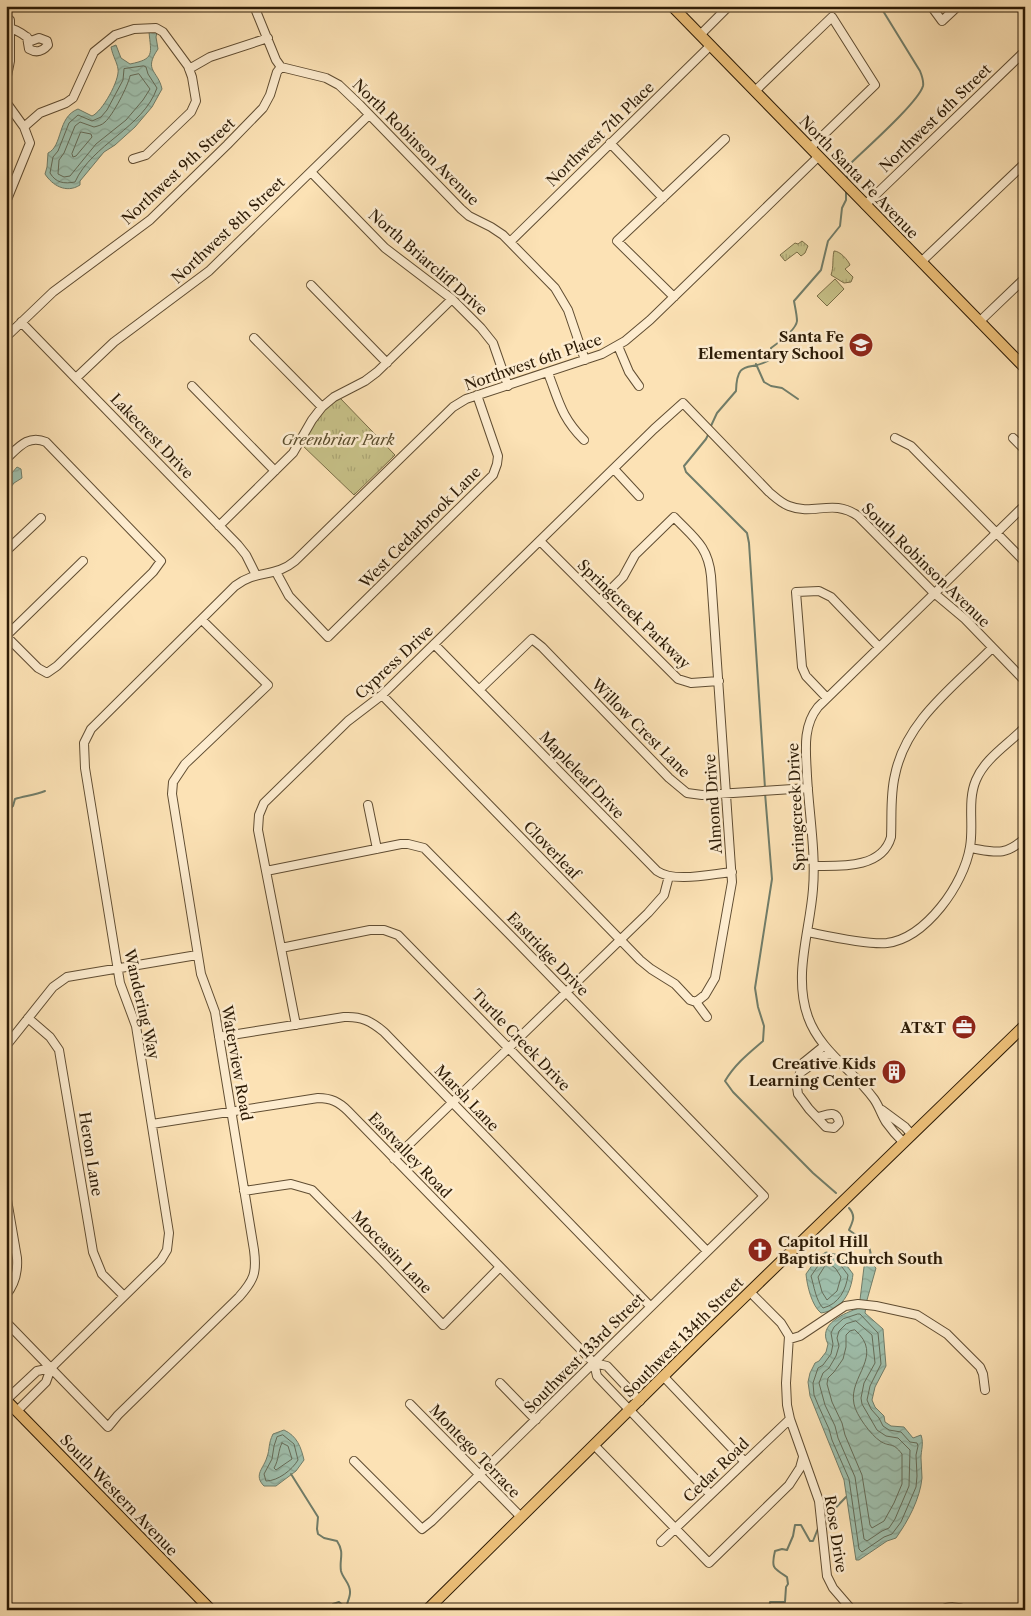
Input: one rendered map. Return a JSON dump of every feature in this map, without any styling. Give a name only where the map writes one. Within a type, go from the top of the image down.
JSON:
[{"type":"main road","name":"North Santa Fe Avenue","points":[[672,6],[1025,368]]},
{"type":"main road","name":"Southwest 134th Street","points":[[427,1610],[911,1134],[1025,1025]]},
{"type":"main road","name":"South Western Avenue","points":[[6,1400],[211,1610]]},
{"type":"street","points":[[254,6],[276,60],[281,67]]},
{"type":"street","points":[[700,34],[729,6]]},
{"type":"street","points":[[931,6],[942,21],[958,6]]},
{"type":"street","points":[[6,17],[10,20],[6,81]]},
{"type":"street","points":[[755,91],[832,17],[875,85],[810,148]]},
{"type":"street","points":[[10,28],[20,31],[27,38]]},
{"type":"street","points":[[24,127],[40,113],[66,103],[73,98],[94,52],[115,35],[123,31],[156,28],[163,32],[189,69],[196,94],[194,107],[146,155],[133,159]]},
{"type":"street","points":[[189,69],[210,57],[268,38]]},
{"type":"street","name":"Northwest 7th Place","points":[[510,242],[710,46]]},
{"type":"street","name":"Northwest 6th Street","points":[[865,205],[1025,51]]},
{"type":"street","name":"North Robinson Avenue","points":[[281,67],[326,78],[334,82],[347,92],[460,208],[470,216],[491,226],[510,242],[555,288],[565,302],[585,360]]},
{"type":"street","name":"Northwest 9th Street","points":[[6,337],[62,285],[157,214],[263,108],[270,95],[277,72],[281,67]]},
{"type":"street","points":[[6,102],[24,127],[30,143],[6,202]]},
{"type":"street","name":"Northwest 8th Street","points":[[76,378],[114,342],[209,271],[369,114]]},
{"type":"street","points":[[674,297],[617,241],[724,139]]},
{"type":"street","points":[[610,143],[663,198]]},
{"type":"street","name":"Northwest 6th Place","points":[[226,596],[241,581],[256,574],[283,570],[295,561],[459,403],[477,395],[585,360],[618,346],[639,330],[674,297],[818,156]]},
{"type":"street","points":[[922,262],[1025,163]]},
{"type":"street","name":"North Briarcliff Drive","points":[[311,172],[386,248],[452,299],[492,340],[508,386]]},
{"type":"street","points":[[980,322],[1025,278]]},
{"type":"street","points":[[312,285],[387,363]]},
{"type":"street","points":[[219,526],[293,453],[307,427],[322,407],[341,393],[371,377],[452,299]]},
{"type":"street","name":"Lakecrest Drive","points":[[21,322],[242,550],[256,574]]},
{"type":"street","points":[[254,338],[322,407]]},
{"type":"street","points":[[618,346],[629,372],[639,386]]},
{"type":"street","points":[[548,373],[560,409],[572,427],[584,440]]},
{"type":"street","points":[[192,386],[275,471]]},
{"type":"street","name":"West Cedarbrook Lane","points":[[276,572],[289,596],[328,637],[493,475],[498,464],[498,456],[477,395]]},
{"type":"street","name":"South Robinson Avenue","points":[[683,403],[783,504],[802,509],[834,506],[853,512],[934,593],[955,610],[1025,681]]},
{"type":"street","name":"Cypress Drive","points":[[296,1025],[257,825],[264,803],[348,721],[382,695],[664,419],[683,403]]},
{"type":"street","points":[[895,438],[911,446],[1025,562]]},
{"type":"street","points":[[1013,438],[1025,450]]},
{"type":"street","points":[[6,460],[29,440],[37,439],[46,442],[161,561],[153,572],[57,666],[47,673],[38,668],[6,636],[83,561]]},
{"type":"street","points":[[614,469],[640,496]]},
{"type":"street","name":"Springcreek Drive","points":[[903,1142],[886,1122],[880,1109],[868,1092],[827,1049],[811,1024],[802,990],[803,965],[814,890],[806,734],[814,712],[827,698],[1025,506]]},
{"type":"street","name":"Almond Drive","points":[[600,600],[623,577],[635,554],[674,517],[699,542],[708,556],[711,576],[708,595],[719,681],[732,890],[715,978],[705,995],[696,1002]]},
{"type":"street","points":[[6,551],[41,518]]},
{"type":"street","name":"Springcreek Parkway","points":[[540,541],[678,679],[691,683],[719,681]]},
{"type":"street","points":[[827,698],[806,676],[802,667],[796,592],[819,591],[831,597],[879,647]]},
{"type":"street","name":"Wandering Way","points":[[17,1411],[46,1382],[51,1368],[161,1260],[168,1244],[168,1222],[136,1026],[122,990],[85,768],[84,743],[94,725],[226,596]]},
{"type":"street","name":"Waterview Road","points":[[51,1368],[108,1427],[118,1415],[240,1297],[252,1282],[256,1267],[215,1012],[202,981],[172,801],[173,782],[185,764],[268,685],[202,620]]},
{"type":"street","name":"Willow Crest Lane","points":[[480,689],[532,639],[680,789],[693,795],[808,788]]},
{"type":"street","name":"Mapleleaf Drive","points":[[434,644],[653,867],[662,874],[669,876]]},
{"type":"street","points":[[814,866],[865,862],[874,859],[882,852],[891,837],[892,788],[904,746],[916,725],[928,711],[992,648]]},
{"type":"street","name":"Cloverleaf","points":[[382,695],[620,939],[651,969],[669,980],[690,1000],[696,1002],[707,1017]]},
{"type":"street","points":[[808,932],[880,943],[896,941],[908,936],[919,928],[948,898],[964,869],[970,848],[972,796],[977,778],[986,764],[1025,727]]},
{"type":"street","points":[[368,805],[377,848]]},
{"type":"street","points":[[970,848],[1006,852],[1025,838]]},
{"type":"street","name":"Eastridge Drive","points":[[266,871],[377,848],[408,844],[424,848],[764,1196]]},
{"type":"street","points":[[394,1159],[660,900],[666,890],[669,876],[679,877],[732,872]]},
{"type":"street","name":"Turtle Creek Drive","points":[[281,948],[370,930],[384,930],[394,933],[411,946],[707,1251]]},
{"type":"street","points":[[6,1046],[53,987],[62,980],[71,976],[197,955]]},
{"type":"street","name":"Marsh Lane","points":[[219,1037],[352,1016],[370,1021],[384,1032],[650,1306]]},
{"type":"street","name":"Heron Lane","points":[[28,1018],[50,1037],[59,1050],[93,1252],[102,1274],[124,1296]]},
{"type":"street","points":[[818,1117],[809,1109],[798,1094],[797,1087],[801,1068],[808,1058],[827,1049]]},
{"type":"street","name":"Eastvalley Road","points":[[152,1124],[318,1098],[331,1099],[348,1111],[594,1363],[607,1366],[640,1401]]},
{"type":"street","name":"Springcreek Drive","points":[[880,1109],[905,1127],[911,1134]]},
{"type":"street","name":"Moccasin Lane","points":[[244,1191],[291,1184],[312,1190],[395,1274],[442,1325],[500,1267]]},
{"type":"street","points":[[6,1194],[18,1268],[14,1284],[6,1295]]},
{"type":"street","name":"Southwest 133rd Street","points":[[354,1461],[422,1529],[764,1196]]},
{"type":"street","points":[[750,1292],[781,1323],[790,1339],[800,1336],[842,1307],[858,1304],[868,1305],[917,1315],[947,1334],[980,1367],[984,1374],[985,1390]]},
{"type":"street","points":[[6,1322],[51,1368]]},
{"type":"street","name":"Rose Drive","points":[[790,1339],[786,1383],[787,1405],[818,1501],[827,1576],[833,1588],[852,1610]]},
{"type":"street","name":"Eastvalley Road","points":[[594,1363],[596,1376],[710,1494]]},
{"type":"street","name":"Wandering Way","points":[[6,1400],[37,1371],[51,1368]]},
{"type":"street","points":[[664,1376],[744,1461]]},
{"type":"street","points":[[500,1383],[536,1420]]},
{"type":"street","name":"Montego Terrace","points":[[410,1404],[521,1517]]},
{"type":"street","name":"Cedar Road","points":[[661,1542],[790,1418]]},
{"type":"street","points":[[594,1445],[709,1562],[789,1485],[800,1468],[803,1457]]},
{"type":"street","points":[[942,1610],[944,1608],[957,1607],[966,1610]]},
{"type":"green space","points":[[802,241],[808,246],[805,253],[801,256],[797,252],[785,261],[780,255],[795,243],[798,244]]},
{"type":"green space","points":[[834,251],[846,258],[849,263],[850,265],[845,269],[853,277],[851,282],[844,283],[831,275]]},
{"type":"green space","points":[[835,279],[844,289],[827,306],[817,296]]},
{"type":"green space","name":"Greenbriar Park","points":[[340,398],[395,455],[354,495],[302,445],[318,418]]},
{"type":"water","points":[[149,32],[157,32],[158,49],[152,66],[162,89],[152,107],[135,127],[104,152],[80,181],[80,185],[70,189],[55,185],[45,174],[48,153],[56,144],[67,118],[78,109],[92,116],[101,109],[110,95],[118,74],[111,47],[116,45],[121,58],[130,64],[144,60],[150,54]]},
{"type":"water","points":[[17,467],[21,469],[22,478],[14,483],[6,494],[6,476],[11,474]]},
{"type":"water","points":[[826,1252],[839,1255],[853,1274],[848,1294],[844,1300],[835,1308],[821,1313],[813,1301],[806,1274],[818,1257]]},
{"type":"water","points":[[867,1262],[870,1262],[876,1268],[865,1313],[883,1329],[886,1366],[875,1387],[872,1400],[875,1407],[884,1416],[885,1422],[891,1426],[904,1427],[913,1438],[921,1435],[922,1478],[913,1510],[896,1538],[887,1541],[859,1560],[856,1560],[844,1480],[810,1396],[808,1382],[815,1363],[826,1352],[828,1344],[826,1331],[829,1325],[840,1316],[859,1308],[864,1267]]},
{"type":"water","points":[[284,1430],[298,1442],[304,1460],[296,1471],[276,1486],[264,1486],[259,1475],[267,1457],[271,1438],[273,1434]]},
{"type":"waterway","points":[[847,180],[848,166],[901,115],[919,94],[923,86],[920,71],[880,6]]},
{"type":"waterway","points":[[710,428],[717,413],[736,391],[737,380],[742,369],[771,359],[771,348],[796,325],[794,301],[821,270],[828,241],[840,226],[842,208],[846,200],[846,190]]},
{"type":"waterway","points":[[756,364],[764,382],[771,386],[782,388],[798,399]]},
{"type":"waterway","points":[[709,433],[684,466],[686,472],[747,533],[765,788]]},
{"type":"waterway","points":[[6,812],[13,806],[15,799],[45,791]]},
{"type":"waterway","points":[[765,793],[772,879],[755,988],[764,1026],[763,1041],[747,1054],[725,1081],[733,1092],[813,1173],[836,1193]]},
{"type":"waterway","points":[[6,825],[9,834],[6,837]]},
{"type":"waterway","points":[[849,1208],[853,1216],[849,1230],[869,1247],[870,1262]]},
{"type":"waterway","points":[[291,1474],[318,1517],[318,1534],[324,1538],[337,1541],[341,1549],[341,1571],[349,1587],[350,1595],[346,1608],[339,1602],[333,1604],[332,1606],[335,1610]]},
{"type":"waterway","points":[[824,1520],[846,1497]]},
{"type":"waterway","points":[[769,1610],[770,1602],[785,1602],[788,1584],[787,1577],[774,1567],[775,1551],[787,1550],[795,1525],[801,1525],[810,1541],[813,1541],[819,1526]]},
{"type":"place","name":"Santa Fe Elementary School","points":[[861,345]]},
{"type":"place","name":"AT&T","points":[[964,1027]]},
{"type":"place","name":"Creative Kids Learning Center","points":[[894,1072]]},
{"type":"place","name":"Capitol Hill Baptist Church South","points":[[760,1250]]}]
